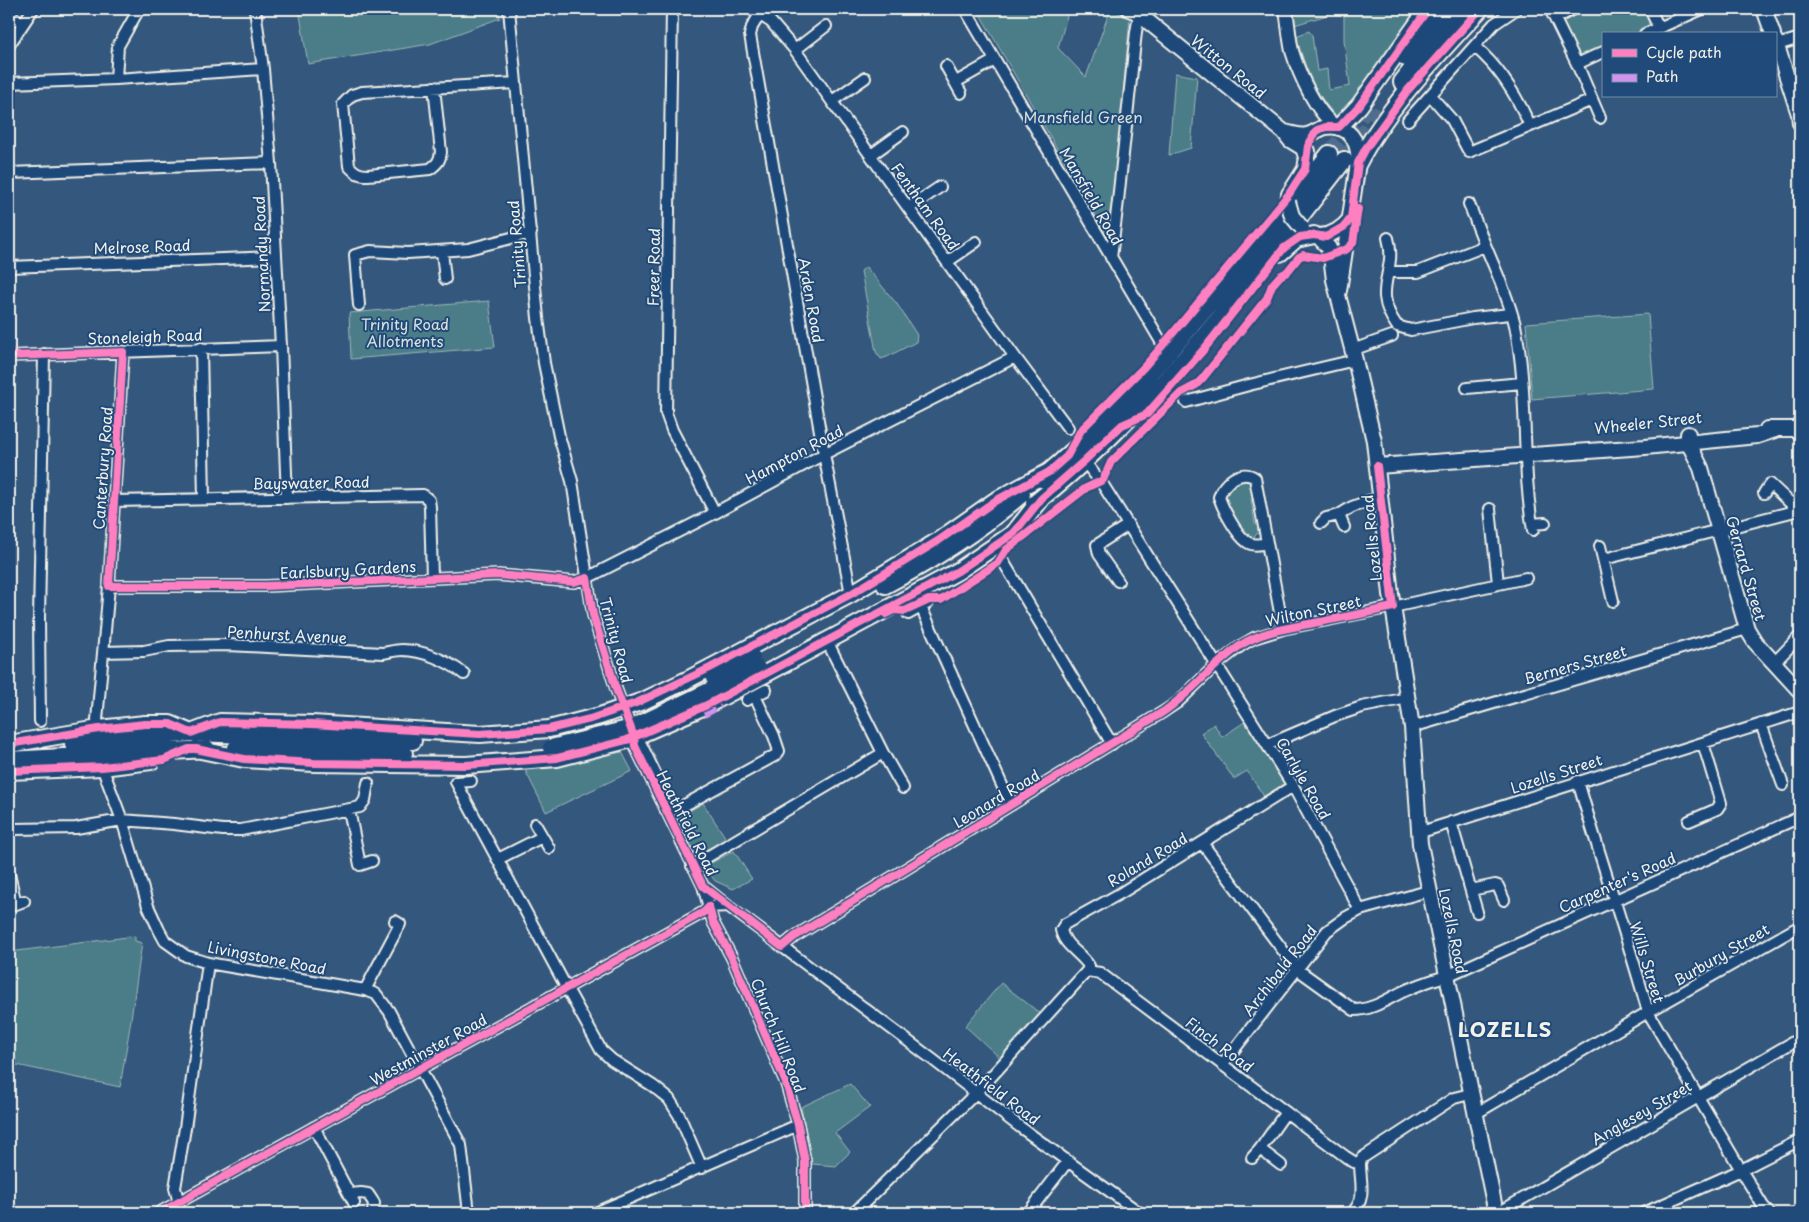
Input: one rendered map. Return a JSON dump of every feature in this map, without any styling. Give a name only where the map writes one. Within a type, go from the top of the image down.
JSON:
[{"type":"highway","points":[[1438,10],[1376,107],[1462,9]]},
{"type":"highway","points":[[9,752],[119,739],[191,733],[472,744],[549,739],[632,728],[755,663],[913,571],[988,523],[1049,472],[1112,414],[1174,348],[1246,262],[1343,159],[1366,148],[1408,90],[1480,9]]},
{"type":"highway","points":[[1338,127],[1359,106],[1438,10]]},
{"type":"highway","points":[[755,663],[863,614],[956,562],[996,534],[1084,462],[1122,425],[1197,344],[1343,159]]},
{"type":"highway","points":[[1067,456],[1080,430],[1163,345],[1288,198]]},
{"type":"highway","points":[[1122,425],[1147,414],[1160,401],[1205,348],[1284,248],[1296,239],[1311,233]]},
{"type":"highway","points":[[624,711],[851,594],[938,541],[995,501],[1049,472]]},
{"type":"highway","points":[[9,771],[102,767],[164,760],[193,749],[244,759],[314,763],[466,765],[557,758],[633,734],[707,705],[958,571],[1014,533],[1041,498]]},
{"type":"highway","points":[[9,760],[193,749],[314,748],[360,752],[474,755],[541,751],[549,739],[590,719],[641,709],[654,714],[677,718]]},
{"type":"highway","points":[[9,744],[99,729],[145,724],[170,724],[191,733]]},
{"type":"highway","points":[[549,739],[593,740],[633,734]]},
{"type":"main road","points":[[1764,9],[1772,32]]},
{"type":"main road","name":"Witton Road","points":[[1134,11],[1284,132],[1290,140],[1303,148],[1307,160]]},
{"type":"main road","points":[[1776,43],[1799,114],[1800,123]]},
{"type":"main road","name":"Lozells Road","points":[[1338,127],[1347,130],[1358,150],[1343,159],[1350,218],[1338,298]]},
{"type":"main road","points":[[1284,132],[1305,136],[1318,130],[1338,127]]},
{"type":"main road","points":[[1288,198],[1305,169],[1308,146],[1318,130]]},
{"type":"main road","name":"Lozells Road","points":[[1288,198],[1292,216],[1329,248],[1338,298],[1368,411],[1378,466],[1393,608],[1412,727],[1418,833],[1428,891],[1470,1094],[1497,1213]]},
{"type":"main road","points":[[1311,233],[1326,237],[1339,230],[1350,218]]},
{"type":"main road","name":"Wheeler Street","points":[[1378,466],[1526,454],[1575,445],[1662,436],[1670,439],[1757,436],[1775,430],[1800,429]]},
{"type":"main road","name":"Wheeler Street","points":[[1526,454],[1538,455],[1691,439]]},
{"type":"main road","name":"Gerrard Street","points":[[1691,439],[1720,531],[1747,629],[1755,642],[1800,691]]},
{"type":"street","points":[[9,45],[33,9]]},
{"type":"street","points":[[116,78],[118,46],[139,9]]},
{"type":"street","name":"Normandy Road","points":[[255,9],[263,69],[271,163],[275,256],[282,346],[287,498]]},
{"type":"street","name":"Trinity Road","points":[[509,9],[544,363],[559,436],[572,481],[593,615],[633,734]]},
{"type":"street","name":"Freer Road","points":[[672,9],[666,413],[672,430],[715,514]]},
{"type":"street","name":"Mansfield Road","points":[[964,9],[1163,345]]},
{"type":"street","points":[[1286,9],[1292,51],[1312,97],[1326,119],[1338,127]]},
{"type":"street","points":[[1408,120],[1494,24],[1516,9]]},
{"type":"street","points":[[1573,9],[1553,13],[1600,118]]},
{"type":"street","points":[[1650,9],[1659,28]]},
{"type":"street","points":[[1650,32],[1702,9]]},
{"type":"street","name":"Fentham Road","points":[[756,11],[771,22],[795,50],[1068,428]]},
{"type":"street","name":"Arden Road","points":[[756,11],[750,35],[824,454],[851,594]]},
{"type":"street","points":[[1110,258],[1136,32],[1134,11]]},
{"type":"street","points":[[9,15],[24,23]]},
{"type":"street","points":[[795,50],[826,26]]},
{"type":"street","points":[[1776,40],[1800,38]]},
{"type":"street","points":[[1475,47],[1499,70],[1530,126]]},
{"type":"street","points":[[1577,64],[1602,52]]},
{"type":"street","points":[[956,82],[995,60]]},
{"type":"street","points":[[946,66],[961,93]]},
{"type":"street","points":[[9,83],[263,69]]},
{"type":"street","points":[[832,101],[866,78]]},
{"type":"street","points":[[434,87],[441,152],[437,164],[430,169],[368,175],[359,175],[354,172],[349,166],[343,104],[352,95],[362,92],[434,87],[516,83]]},
{"type":"street","points":[[1431,96],[1449,116],[1469,152],[1592,100]]},
{"type":"street","points":[[1312,97],[1318,130]]},
{"type":"street","points":[[871,154],[903,132]]},
{"type":"street","points":[[9,174],[271,163]]},
{"type":"street","points":[[909,208],[940,187]]},
{"type":"street","points":[[1470,204],[1485,246],[1506,293],[1510,314],[1514,323],[1522,383],[1533,527],[1545,523]]},
{"type":"street","points":[[358,305],[354,251],[442,252],[468,249],[531,233]]},
{"type":"street","points":[[1388,238],[1391,248],[1384,287],[1385,304],[1397,326],[1418,330],[1473,318],[1510,314]]},
{"type":"street","points":[[947,262],[976,242]]},
{"type":"street","points":[[1388,272],[1418,272],[1485,246]]},
{"type":"street","points":[[442,252],[445,279]]},
{"type":"street","name":"Melrose Road","points":[[9,267],[275,256]]},
{"type":"street","points":[[1186,402],[1248,382],[1354,355],[1392,336]]},
{"type":"street","name":"Stoneleigh Road","points":[[9,356],[282,346]]},
{"type":"street","points":[[201,348],[204,499]]},
{"type":"street","name":"Canterbury Road","points":[[99,729],[98,720],[109,586],[124,352]]},
{"type":"street","points":[[40,721],[38,619],[44,354]]},
{"type":"street","name":"Hampton Road","points":[[587,578],[715,514],[824,454],[1015,357]]},
{"type":"street","points":[[1467,388],[1522,383]]},
{"type":"street","points":[[1197,386],[1200,398]]},
{"type":"street","name":"Carlyle Road","points":[[1084,462],[1097,475],[1293,786],[1360,910]]},
{"type":"street","points":[[1266,543],[1257,545],[1248,542],[1240,534],[1219,497],[1224,486],[1243,474],[1249,474],[1255,478],[1283,629]]},
{"type":"street","points":[[1764,493],[1770,484],[1799,511]]},
{"type":"street","name":"Bayswater Road","points":[[114,501],[423,495],[429,500],[430,507],[432,578]]},
{"type":"street","points":[[1321,522],[1326,518],[1339,515],[1352,507],[1380,499]]},
{"type":"street","points":[[1490,509],[1498,583]]},
{"type":"street","points":[[1604,559],[1799,511]]},
{"type":"street","points":[[1339,515],[1344,527]]},
{"type":"street","points":[[1118,581],[1099,554],[1097,545],[1128,525]]},
{"type":"street","points":[[1600,546],[1612,601]]},
{"type":"street","points":[[1003,560],[1112,744]]},
{"type":"street","name":"Earlsbury Gardens","points":[[109,586],[267,586],[498,575],[574,582],[587,578]]},
{"type":"street","name":"Wilton Street","points":[[1217,664],[1254,638],[1283,629],[1393,608],[1526,578]]},
{"type":"street","points":[[908,614],[924,605],[1011,804]]},
{"type":"street","name":"Berners Street","points":[[1412,727],[1747,629]]},
{"type":"street","points":[[1774,662],[1800,636]]},
{"type":"street","points":[[826,641],[903,788]]},
{"type":"street","name":"Penhurst Avenue","points":[[103,652],[144,651],[169,646],[228,644],[365,653],[383,653],[400,650],[415,651],[437,659],[464,674]]},
{"type":"street","name":"Leonard Road","points":[[782,947],[794,937],[1178,702],[1217,664]]},
{"type":"street","points":[[666,811],[681,807],[776,755],[779,751],[778,746],[751,698],[766,690]]},
{"type":"street","points":[[1267,745],[1335,716],[1362,707],[1408,698]]},
{"type":"street","name":"Lozells Street","points":[[1418,833],[1800,712]]},
{"type":"street","points":[[1761,724],[1783,786]]},
{"type":"street","name":"Heathfield Road","points":[[633,734],[639,740],[648,758],[663,792],[666,811],[703,886],[976,1093],[1140,1213]]},
{"type":"street","points":[[1689,821],[1717,809],[1721,802],[1703,743]]},
{"type":"street","points":[[692,866],[883,752]]},
{"type":"street","name":"Livingstone Road","points":[[102,767],[122,820],[148,906],[165,941],[186,956],[208,963],[365,990],[376,994],[389,1011],[461,1145],[469,1213]]},
{"type":"street","points":[[470,781],[456,782],[567,989],[602,1050],[612,1060],[653,1086],[668,1099],[679,1115],[702,1168]]},
{"type":"street","name":"Wills Street","points":[[1578,782],[1613,900],[1642,986],[1648,1012],[1697,1097],[1769,1213]]},
{"type":"street","points":[[9,832],[14,829],[76,828],[122,820],[233,831],[360,807],[365,800],[368,783]]},
{"type":"street","name":"Roland Road","points":[[1087,971],[1089,966],[1086,961],[1062,937],[1061,930],[1065,924],[1202,843],[1293,786]]},
{"type":"street","points":[[349,810],[360,865],[372,861]]},
{"type":"street","name":"Carpenter's Road","points":[[1202,843],[1296,969],[1354,1010],[1362,1010],[1374,1007],[1408,989],[1447,976],[1800,817]]},
{"type":"street","points":[[1451,822],[1477,912]]},
{"type":"street","points":[[536,824],[549,848]]},
{"type":"street","points":[[498,859],[542,837]]},
{"type":"street","points":[[9,874],[16,904],[24,901]]},
{"type":"street","points":[[1471,890],[1495,885],[1498,886],[1504,900]]},
{"type":"street","points":[[703,886],[709,907],[728,906]]},
{"type":"street","name":"Archibald Road","points":[[1222,1065],[1327,932],[1345,918],[1360,910],[1428,891]]},
{"type":"street","name":"Westminster Road","points":[[159,1213],[567,989],[704,912],[709,907]]},
{"type":"street","name":"Church Hill Road","points":[[709,907],[718,920],[732,958],[786,1083],[798,1125],[805,1161],[805,1213]]},
{"type":"street","points":[[365,990],[400,924],[395,922]]},
{"type":"street","name":"Burbury Street","points":[[1475,1114],[1648,1012],[1800,926]]},
{"type":"street","points":[[179,1203],[175,1188],[208,963]]},
{"type":"street","points":[[854,1213],[976,1093],[1087,971]]},
{"type":"street","name":"Finch Road","points":[[1087,971],[1100,973],[1346,1157],[1360,1163]]},
{"type":"street","name":"Anglesey Street","points":[[1497,1213],[1800,1038]]},
{"type":"street","points":[[1352,1213],[1359,1206],[1362,1199],[1363,1185],[1360,1163],[1362,1158],[1454,1098],[1470,1094]]},
{"type":"street","points":[[1252,1158],[1260,1150],[1286,1112]]},
{"type":"street","points":[[595,1213],[798,1125]]},
{"type":"street","points":[[314,1127],[352,1199],[361,1193],[368,1194],[374,1203],[373,1213]]},
{"type":"street","points":[[1644,1213],[1660,1210],[1800,1140]]},
{"type":"street","points":[[1260,1150],[1282,1165]]},
{"type":"street","points":[[1028,1213],[1068,1160]]},
{"type":"green space","points":[[299,9],[498,9],[500,18],[430,44],[308,64]]},
{"type":"green space","name":"Mansfield Green","points":[[977,9],[1069,9],[1058,48],[1086,77],[1110,10],[1130,17],[1110,241]]},
{"type":"green space","points":[[1290,9],[1421,9],[1338,118],[1311,80],[1296,36],[1309,31],[1312,35],[1317,71],[1327,69],[1329,90],[1350,86],[1344,40],[1344,10],[1291,26]]},
{"type":"green space","points":[[1583,9],[1643,9],[1649,23],[1648,28],[1639,32],[1602,32],[1602,46],[1579,55],[1573,48],[1562,23],[1566,18]]},
{"type":"green space","points":[[1175,73],[1197,77],[1191,148],[1169,155]]},
{"type":"green space","points":[[866,267],[897,304],[917,335],[916,342],[881,359],[876,352],[861,271]]},
{"type":"green space","name":"Trinity Road Allotments","points":[[489,301],[495,347],[351,359],[349,313]]},
{"type":"green space","points":[[1648,314],[1654,389],[1532,399],[1526,323]]},
{"type":"green space","points":[[1245,477],[1250,483],[1254,496],[1251,499],[1255,524],[1258,526],[1259,532],[1252,539],[1246,537],[1235,520],[1228,508],[1224,495],[1225,488]]},
{"type":"green space","points":[[1246,721],[1288,785],[1265,798],[1247,771],[1234,779],[1201,733],[1214,724],[1222,737]]},
{"type":"green space","points":[[622,752],[632,771],[546,812],[525,770]]},
{"type":"green space","points":[[703,803],[727,840],[699,853],[694,853],[679,817]]},
{"type":"green space","points":[[734,851],[752,879],[733,889],[715,881],[706,869],[709,864]]},
{"type":"green space","points":[[135,936],[135,941],[142,943],[120,1087],[12,1064],[9,1083],[9,952]]},
{"type":"green space","points":[[1001,983],[1041,1014],[1000,1058],[965,1026]]},
{"type":"green space","points":[[850,1084],[870,1107],[835,1133],[850,1152],[836,1166],[812,1164],[801,1107]]},
{"type":"tunnel","points":[[1329,154],[1371,104]]},
{"type":"tunnel","points":[[1344,160],[1381,111]]},
{"type":"marked path","points":[[704,715],[721,706]]},
{"type":"cycle path","points":[[9,744],[99,729],[145,724],[170,724],[191,733],[220,722],[312,724],[480,734],[549,729],[590,719],[636,703],[710,668],[851,594],[938,541],[995,501],[1049,472],[1067,456],[1081,430],[1143,368],[1289,194],[1305,169],[1308,146],[1317,130],[1326,127],[1339,127],[1359,106],[1428,9]]},
{"type":"cycle path","points":[[9,771],[102,767],[164,760],[189,749],[244,759],[314,763],[466,765],[557,758],[627,740],[707,705],[958,571],[1014,533],[1041,499],[1122,425],[1147,414],[1205,348],[1284,248],[1300,237],[1314,235],[1326,237],[1345,226],[1351,218],[1358,163],[1366,148],[1408,90],[1480,9]]},
{"type":"cycle path","points":[[886,614],[894,610],[905,611],[929,600],[941,600],[998,563],[1006,550],[1086,488],[1103,480],[1111,462],[1181,393],[1196,385],[1202,379],[1267,298],[1272,285],[1280,276],[1287,272],[1299,257],[1303,255],[1323,258],[1347,249],[1353,243],[1358,209]]},
{"type":"cycle path","points":[[9,356],[123,352],[109,586],[267,586],[498,575],[574,582],[587,578],[593,615],[616,689],[634,737],[635,746],[703,886],[782,947],[794,937],[1163,712],[1230,653],[1249,640],[1276,631],[1393,607],[1377,466]]},
{"type":"cycle path","points":[[709,907],[713,922],[732,958],[786,1083],[798,1125],[805,1161],[805,1213]]},
{"type":"cycle path","points":[[159,1213],[704,912],[709,907]]},
{"type":"district","name":"LOZELLS","points":[[1505,1029]]}]
